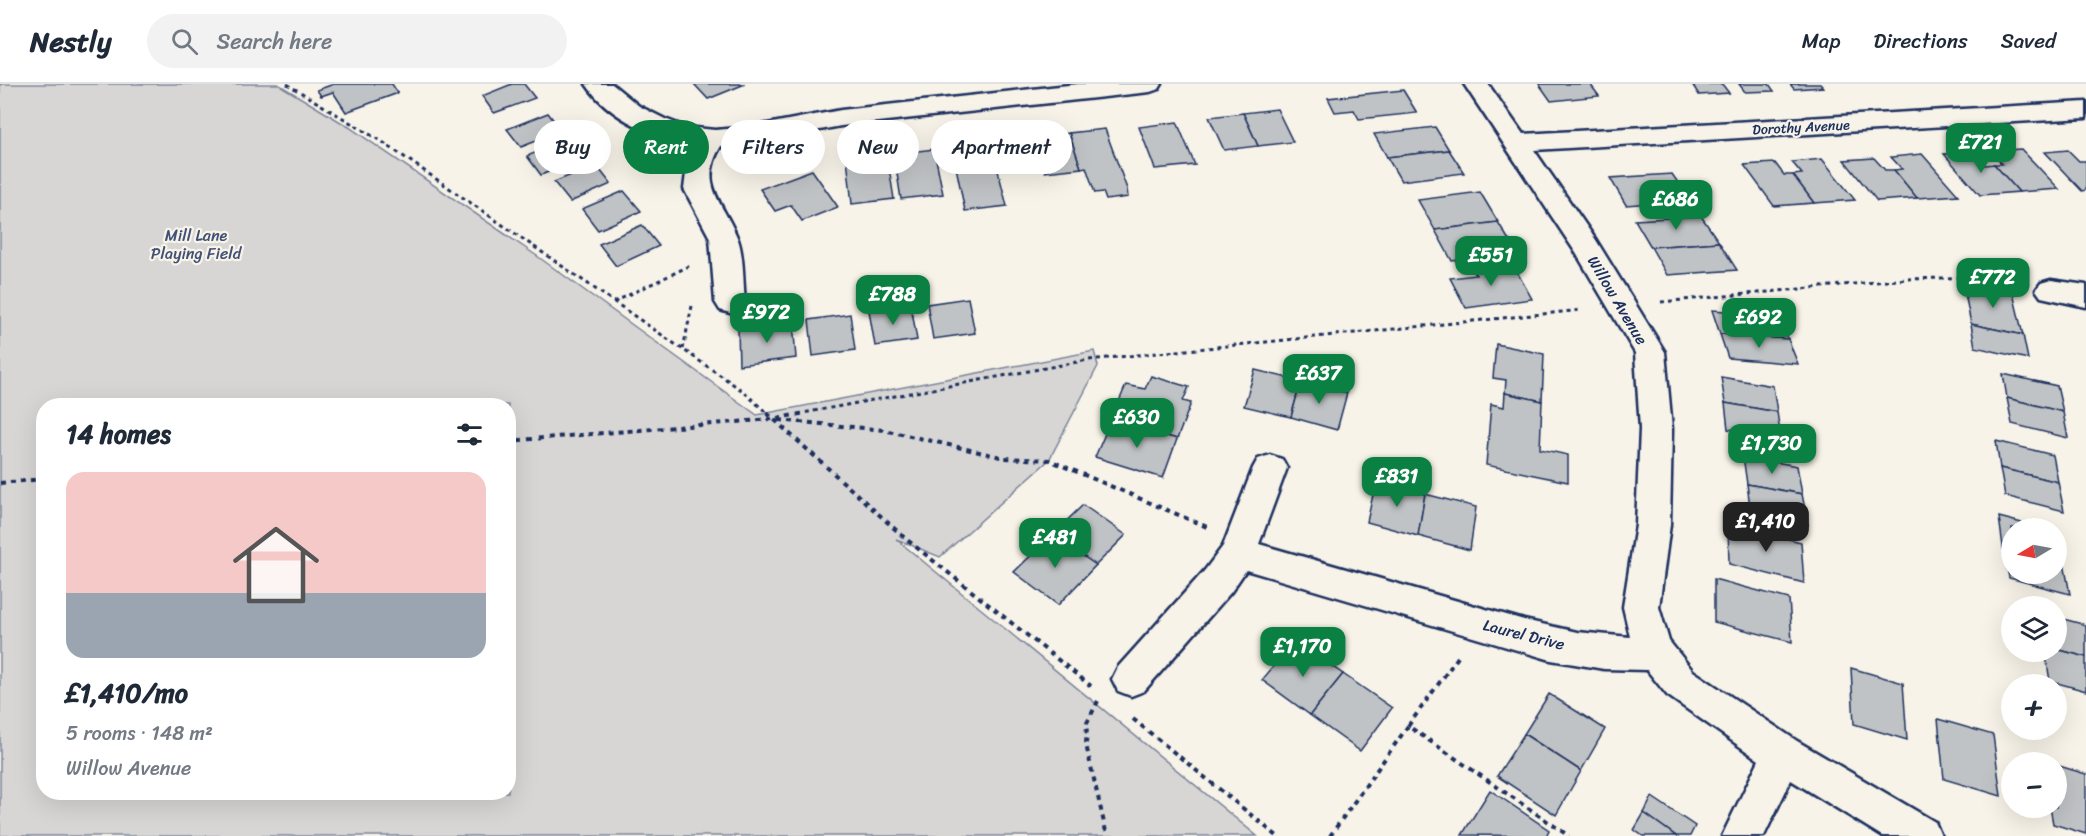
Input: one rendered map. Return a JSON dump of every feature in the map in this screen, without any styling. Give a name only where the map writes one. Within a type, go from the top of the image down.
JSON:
[{"type":"street","points":[[598,84],[635,114],[663,128],[695,137],[713,138],[738,136],[840,118],[1150,84]]},
{"type":"street","name":"Willow Avenue","points":[[1476,84],[1586,247],[1650,352],[1656,441],[1653,525],[1641,607],[1647,634],[1656,653]]},
{"type":"street","name":"Dorothy Avenue","points":[[1515,143],[2086,110]]},
{"type":"street","points":[[713,138],[701,157],[698,189],[724,238],[730,302]]},
{"type":"street","points":[[2051,290],[2086,296]]},
{"type":"street","points":[[1115,692],[1218,581],[1240,547],[1270,468]]},
{"type":"street","name":"Laurel Drive","points":[[1240,547],[1533,639],[1611,653],[1636,655],[1656,653]]},
{"type":"street","points":[[1656,653],[1680,683],[1783,754],[1920,836]]},
{"type":"street","points":[[1743,836],[1783,754]]},
{"type":"path","points":[[287,84],[384,142],[743,391],[906,539],[1115,692],[1277,836]]},
{"type":"path","points":[[614,302],[689,266],[690,276]]},
{"type":"path","points":[[683,349],[692,307],[691,297]]},
{"type":"path","points":[[516,440],[772,419],[1088,360]]},
{"type":"path","points":[[772,419],[884,430],[1005,458],[1049,460],[1240,547]]},
{"type":"path","points":[[0,483],[36,480]]},
{"type":"path","points":[[1330,836],[1463,649]]},
{"type":"path","points":[[1107,836],[1086,745],[1087,723],[1115,692]]},
{"type":"path","points":[[1408,726],[1569,836]]},
{"type":"green space","name":"Mill Lane Playing Field","points":[[0,84],[278,84],[349,127],[537,256],[757,415],[1094,351],[1098,366],[1049,460],[940,557],[896,539],[1257,836],[0,836]]},
{"type":"building","points":[[334,84],[392,84],[398,93],[346,112],[333,92],[321,96],[317,90]]},
{"type":"building","points":[[512,84],[524,84],[535,98],[494,113],[482,96]]},
{"type":"building","points":[[694,84],[745,84],[708,99]]},
{"type":"building","points":[[1539,84],[1590,84],[1599,96],[1551,101]]},
{"type":"building","points":[[1692,84],[1722,84],[1729,93],[1699,95]]},
{"type":"building","points":[[1739,84],[1769,84],[1774,91],[1745,92]]},
{"type":"building","points":[[1790,84],[1820,84],[1823,87],[1794,89]]},
{"type":"building","points":[[1403,90],[1417,113],[1359,119],[1354,110],[1335,112],[1328,98]]},
{"type":"building","points":[[1277,109],[1293,142],[1258,146],[1243,113]]},
{"type":"building","points":[[548,113],[553,120],[534,120],[534,142],[521,147],[507,129]]},
{"type":"building","points":[[1243,113],[1258,146],[1224,150],[1209,117]]},
{"type":"building","points":[[1177,122],[1195,165],[1155,169],[1139,127]]},
{"type":"building","points":[[1435,127],[1449,150],[1387,157],[1374,134]]},
{"type":"building","points":[[1105,129],[1128,197],[1106,200],[1103,192],[1095,193],[1086,167],[1081,168],[1072,142],[1072,133]]},
{"type":"building","points":[[1072,142],[1081,168],[1072,169]]},
{"type":"building","points":[[931,149],[931,174],[939,174],[943,194],[901,199],[897,174],[919,174],[919,151]]},
{"type":"building","points":[[2021,149],[2059,189],[2019,192],[1994,164],[2002,164],[1991,151]]},
{"type":"building","points":[[1449,150],[1464,173],[1401,181],[1387,157]]},
{"type":"building","points":[[2068,150],[2079,161],[2086,161],[2086,190],[2082,191],[2045,152]]},
{"type":"building","points":[[1974,152],[1985,165],[1994,164],[2019,192],[1980,195],[1944,154]]},
{"type":"building","points":[[534,153],[534,166],[527,156]]},
{"type":"building","points":[[1922,154],[1958,195],[1917,198],[1894,170],[1902,169],[1891,157]]},
{"type":"building","points":[[1874,158],[1885,170],[1894,170],[1917,198],[1877,201],[1844,160]]},
{"type":"building","points":[[1822,159],[1855,200],[1814,203],[1793,175],[1802,174],[1792,162]]},
{"type":"building","points":[[1775,163],[1784,175],[1793,175],[1814,203],[1774,206],[1744,165]]},
{"type":"building","points":[[574,174],[603,174],[611,184],[570,202],[554,182]]},
{"type":"building","points":[[801,174],[815,174],[838,207],[802,221],[791,205],[775,211],[760,189]]},
{"type":"building","points":[[849,174],[890,174],[894,199],[852,204]]},
{"type":"building","points":[[957,174],[999,174],[1007,206],[965,211]]},
{"type":"building","points":[[1672,174],[1690,200],[1626,205],[1610,178]]},
{"type":"building","points":[[624,191],[641,211],[598,230],[582,209]]},
{"type":"building","points":[[1480,192],[1498,222],[1435,230],[1418,200]]},
{"type":"building","points":[[1701,216],[1719,242],[1651,247],[1635,220]]},
{"type":"building","points":[[1498,222],[1516,252],[1452,261],[1435,230]]},
{"type":"building","points":[[642,225],[659,246],[616,266],[599,244]]},
{"type":"building","points":[[1719,242],[1737,270],[1667,275],[1651,247]]},
{"type":"building","points":[[1503,263],[1508,271],[1516,270],[1532,299],[1466,308],[1450,278],[1476,275],[1471,267]]},
{"type":"building","points":[[1963,283],[2013,293],[2023,335],[1971,324]]},
{"type":"building","points":[[968,298],[975,333],[933,339],[927,304]]},
{"type":"building","points":[[911,305],[917,340],[875,346],[869,311]]},
{"type":"building","points":[[1712,310],[1779,315],[1788,339],[1720,334]]},
{"type":"building","points":[[850,314],[855,350],[813,356],[809,320]]},
{"type":"building","points":[[793,322],[796,358],[739,365],[738,329]]},
{"type":"building","points":[[1971,324],[2023,335],[2028,359],[1975,347]]},
{"type":"building","points":[[1720,334],[1788,339],[1798,364],[1728,358]]},
{"type":"building","points":[[1496,344],[1544,354],[1542,401],[1505,393],[1506,380],[1493,378]]},
{"type":"building","points":[[1255,370],[1301,381],[1291,417],[1244,406]]},
{"type":"building","points":[[2003,374],[2057,386],[2063,412],[2007,398]]},
{"type":"building","points":[[1151,376],[1189,387],[1183,401],[1191,403],[1177,439],[1111,420],[1126,385],[1145,389]]},
{"type":"building","points":[[1721,377],[1773,386],[1777,412],[1725,403]]},
{"type":"building","points":[[1301,381],[1347,393],[1337,430],[1291,417]]},
{"type":"building","points":[[1505,393],[1542,401],[1540,449],[1568,455],[1568,482],[1486,465],[1491,404],[1504,407]]},
{"type":"building","points":[[2007,398],[2063,412],[2068,438],[2012,424]]},
{"type":"building","points":[[1725,403],[1777,412],[1781,439],[1728,429]]},
{"type":"building","points":[[1111,420],[1177,439],[1163,478],[1095,457]]},
{"type":"building","points":[[1996,441],[2053,455],[2058,482],[2000,468]]},
{"type":"building","points":[[1743,456],[1797,466],[1802,494],[1747,484]]},
{"type":"building","points":[[2000,468],[2058,482],[2064,511],[2005,496]]},
{"type":"building","points":[[1376,481],[1425,494],[1418,536],[1367,522]]},
{"type":"building","points":[[1747,484],[1802,494],[1808,525],[1751,514]]},
{"type":"building","points":[[1425,494],[1476,507],[1470,550],[1418,536]]},
{"type":"building","points":[[1083,505],[1126,535],[1096,565],[1052,535]]},
{"type":"building","points":[[1728,524],[1801,542],[1804,583],[1729,564]]},
{"type":"building","points":[[1052,535],[1096,565],[1058,605],[1014,572]]},
{"type":"building","points":[[2067,578],[2070,594],[2032,584],[2067,584]]},
{"type":"building","points":[[1714,579],[1789,599],[1792,642],[1714,622]]},
{"type":"building","points":[[2067,620],[2086,625],[2086,657],[2067,652]]},
{"type":"building","points":[[1295,641],[1343,674],[1310,715],[1262,680]]},
{"type":"building","points":[[2067,652],[2086,657],[2086,691],[2067,686],[2067,674],[2049,674],[2047,662],[2067,662]]},
{"type":"building","points":[[1851,668],[1903,683],[1907,740],[1854,724]]},
{"type":"building","points":[[1343,674],[1392,708],[1360,751],[1310,715]]},
{"type":"building","points":[[1549,694],[1605,729],[1581,771],[1524,734]]},
{"type":"building","points":[[1938,719],[1993,735],[2001,796],[1944,779]]},
{"type":"building","points":[[1524,734],[1581,771],[1556,815],[1497,776]]},
{"type":"building","points":[[2067,768],[2086,774],[2086,834],[2053,824],[2052,818],[2067,818]]},
{"type":"building","points":[[1490,790],[1549,830],[1546,836],[1462,835]]},
{"type":"building","points":[[1652,797],[1695,826],[1690,836],[1676,836],[1644,813]]},
{"type":"building","points":[[1644,813],[1676,836],[1643,836],[1634,830]]}]
